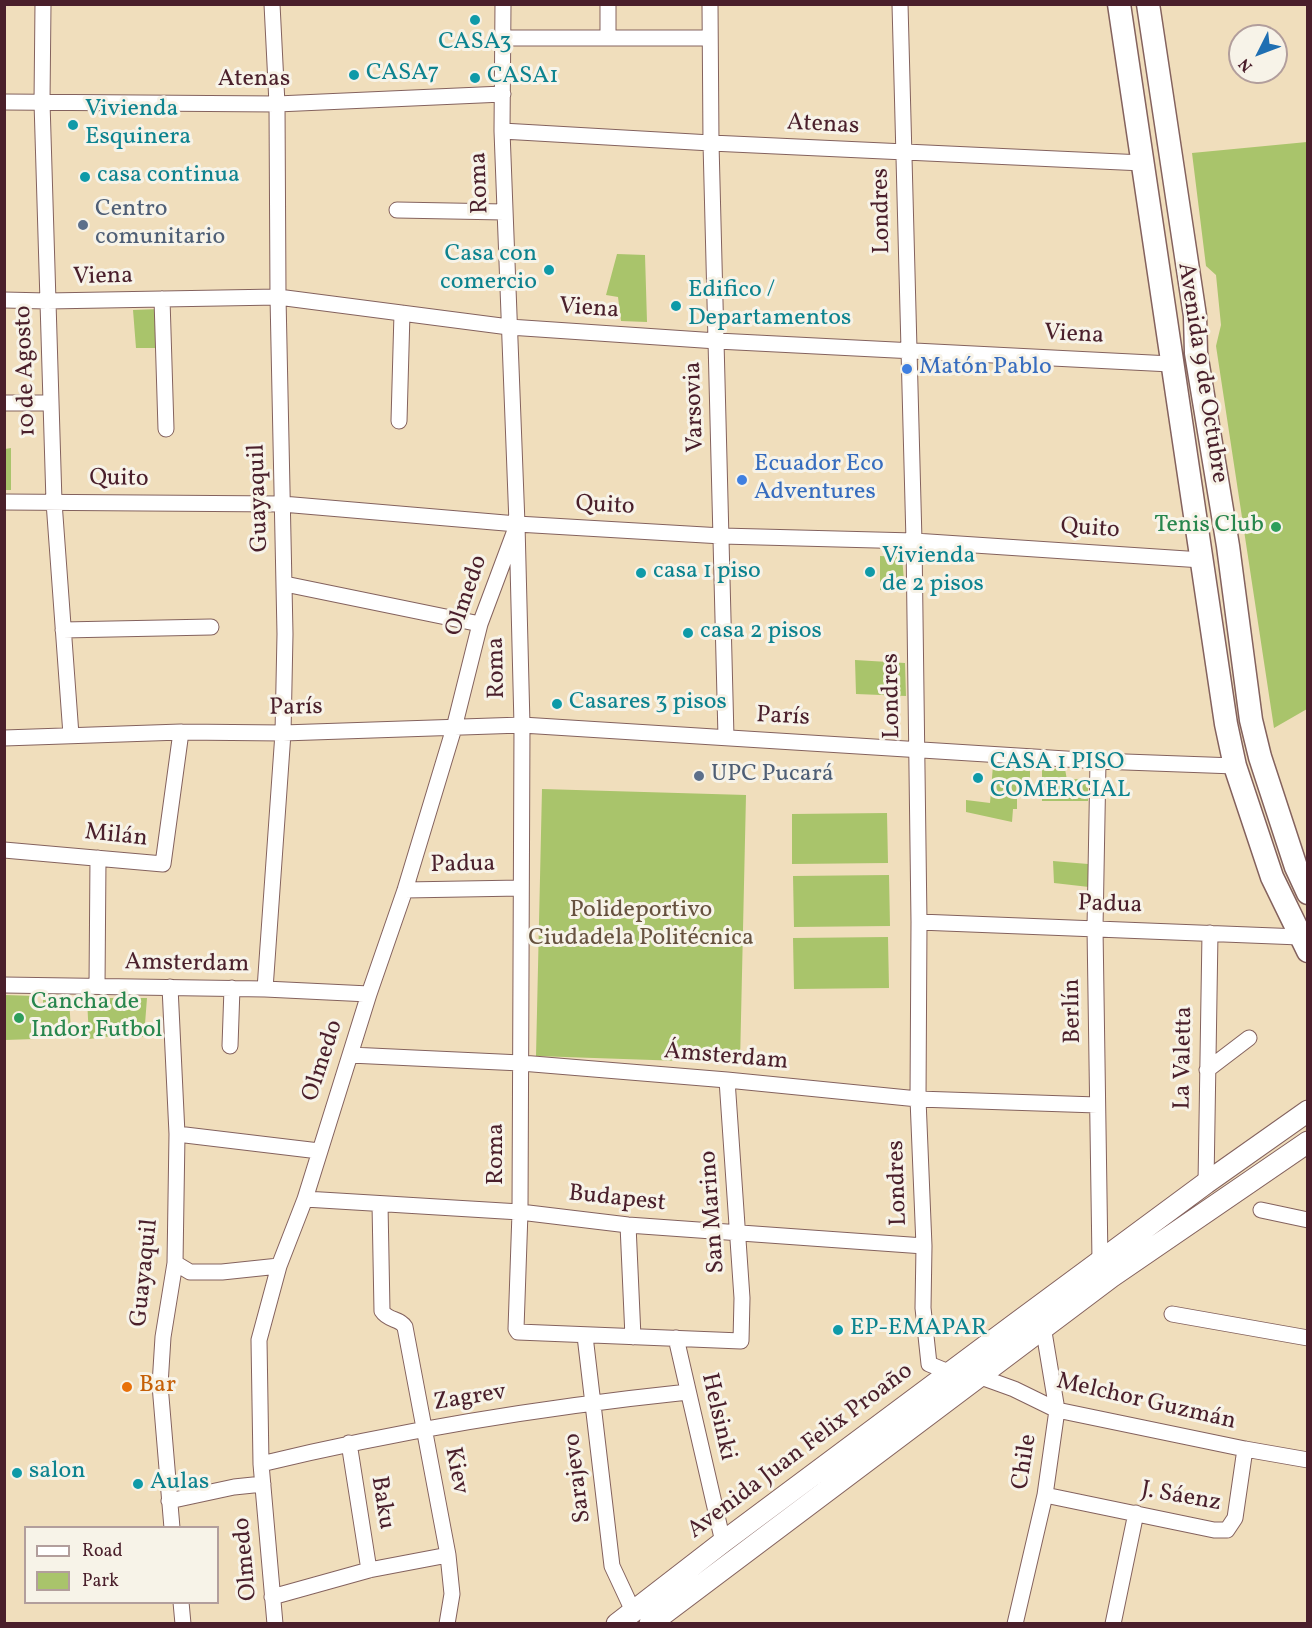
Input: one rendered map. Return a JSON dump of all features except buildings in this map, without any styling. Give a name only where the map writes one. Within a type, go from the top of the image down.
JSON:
[{"type":"main road","name":"Avenida 9 de Octubre","points":[[1119,4],[1226,724],[1235,766],[1272,877],[1304,944]]},
{"type":"main road","name":"Avenida 9 de Octubre","points":[[1148,4],[1195,316],[1196,352],[1228,546],[1251,720],[1260,757],[1302,864],[1308,893]]},
{"type":"street","name":"10 de Agosto","points":[[43,4],[42,102],[54,501],[71,735]]},
{"type":"street","name":"Guayaquil","points":[[265,989],[283,733],[285,584],[278,297],[277,104],[272,4]]},
{"type":"street","name":"Roma","points":[[503,4],[504,212],[517,524],[522,725],[520,1212],[517,1331],[585,1336]]},
{"type":"street","points":[[608,4],[608,38]]},
{"type":"street","name":"Varsovia","points":[[710,4],[711,143],[726,737]]},
{"type":"street","name":"Londres","points":[[900,4],[914,541],[919,922],[918,1099],[924,1246],[923,1308],[929,1364],[951,1373]]},
{"type":"street","points":[[503,38],[710,38]]},
{"type":"street","name":"Atenas","points":[[4,102],[277,104],[503,94]]},
{"type":"street","name":"Atenas","points":[[502,131],[904,153],[1143,163]]},
{"type":"street","points":[[397,210],[504,212]]},
{"type":"street","name":"Viena","points":[[4,300],[278,297],[509,327],[717,341],[1171,364]]},
{"type":"street","points":[[162,299],[166,429]]},
{"type":"street","points":[[399,421],[402,313]]},
{"type":"street","points":[[4,403],[51,403]]},
{"type":"street","name":"Quito","points":[[4,502],[282,504],[517,524],[722,536],[914,541],[1202,560]]},
{"type":"street","name":"Olmedo","points":[[275,1623],[261,1464],[259,1340],[279,1266],[305,1199],[318,1151],[405,890],[454,728],[480,624],[517,524]]},
{"type":"street","points":[[285,584],[480,624]]},
{"type":"street","points":[[63,630],[211,627]]},
{"type":"street","name":"París","points":[[4,738],[181,732],[283,733],[522,725],[1098,761],[1235,766]]},
{"type":"street","name":"Milán","points":[[4,850],[161,864],[164,862],[181,732]]},
{"type":"street","name":"Berlín","points":[[1098,761],[1095,928],[1100,1262]]},
{"type":"street","points":[[97,986],[98,858]]},
{"type":"street","name":"Padua","points":[[405,890],[521,888]]},
{"type":"street","name":"Padua","points":[[919,922],[1210,933],[1304,944]]},
{"type":"street","name":"La Valetta","points":[[1206,1183],[1210,933]]},
{"type":"street","name":"Amsterdam","points":[[4,984],[232,988],[369,994]]},
{"type":"street","name":"Guayaquil","points":[[170,987],[177,1134],[175,1263],[163,1337],[160,1385],[172,1526]]},
{"type":"street","points":[[230,1046],[232,988]]},
{"type":"street","points":[[1207,1070],[1249,1038]]},
{"type":"street","name":"Ámsterdam","points":[[350,1055],[521,1064],[727,1080],[918,1099],[1097,1105]]},
{"type":"street","name":"San Marino","points":[[676,1338],[741,1341],[742,1298],[727,1080]]},
{"type":"street","name":"Avenida Juan Felix Proaño","points":[[634,1619],[723,1542],[1039,1306],[1308,1111]]},
{"type":"street","points":[[177,1134],[318,1151]]},
{"type":"street","name":"Avenida Juan Felix Proaño","points":[[634,1619],[753,1548],[1111,1277],[1308,1142]]},
{"type":"street","name":"Budapest","points":[[305,1199],[520,1212],[628,1225],[924,1246]]},
{"type":"street","name":"Kiev","points":[[380,1204],[382,1311],[387,1318],[402,1323],[405,1327],[448,1555],[452,1594],[447,1623]]},
{"type":"street","points":[[1262,1210],[1308,1220]]},
{"type":"street","points":[[628,1225],[633,1337]]},
{"type":"street","points":[[175,1263],[190,1272],[222,1272],[279,1266]]},
{"type":"street","name":"Chile","points":[[1015,1623],[1045,1495],[1057,1410],[1039,1306]]},
{"type":"street","points":[[1172,1314],[1308,1338]]},
{"type":"street","points":[[585,1336],[676,1338]]},
{"type":"street","name":"Sarajevo","points":[[585,1336],[612,1566],[634,1619]]},
{"type":"street","name":"Helsinki","points":[[676,1338],[723,1542]]},
{"type":"street","name":"Melchor Guzmán","points":[[951,1373],[978,1376],[1014,1389],[1057,1410],[1308,1460]]},
{"type":"street","name":"Zagrev","points":[[261,1464],[349,1443],[424,1430],[592,1402],[688,1392]]},
{"type":"street","name":"Baku","points":[[349,1443],[369,1570]]},
{"type":"street","name":"J. Sáenz","points":[[1045,1495],[1214,1530],[1227,1530],[1235,1518],[1245,1449]]},
{"type":"street","points":[[168,1501],[234,1487],[263,1484]]},
{"type":"street","points":[[1113,1623],[1136,1513]]},
{"type":"street","points":[[272,1597],[369,1570],[448,1555]]},
{"type":"street","points":[[181,1604],[183,1623]]},
{"type":"green space","name":"Tenis Club","points":[[1307,142],[1307,709],[1274,728],[1216,346],[1221,325],[1216,275],[1206,266],[1192,153]]},
{"type":"green space","points":[[617,254],[645,255],[647,322],[621,321],[618,297],[606,295]]},
{"type":"green space","points":[[159,309],[161,348],[136,348],[133,310]]},
{"type":"green space","points":[[11,448],[11,490],[5,490],[5,449]]},
{"type":"green space","points":[[880,556],[902,557],[905,592],[880,590]]},
{"type":"green space","points":[[855,660],[905,663],[906,696],[856,694]]},
{"type":"green space","points":[[993,765],[1030,767],[1030,784],[1017,783],[1017,809],[1013,809],[1012,822],[966,812],[966,800],[990,803]]},
{"type":"green space","points":[[1042,768],[1065,769],[1067,780],[1088,778],[1088,801],[1042,801]]},
{"type":"green space","name":"Polideportivo Ciudadela Politécnica","points":[[542,789],[746,795],[740,1063],[536,1056]]},
{"type":"green space","points":[[887,813],[888,863],[792,864],[792,814]]},
{"type":"green space","points":[[1053,861],[1088,864],[1089,887],[1054,883]]},
{"type":"green space","points":[[889,875],[890,926],[794,927],[793,876]]},
{"type":"green space","points":[[888,937],[889,988],[794,989],[793,938]]},
{"type":"green space","points":[[5,995],[34,996],[34,1005],[43,1004],[43,997],[69,998],[71,1031],[52,1036],[35,1037],[35,1039],[5,1040]]},
{"type":"green space","points":[[87,998],[147,998],[144,1037],[121,1037],[121,1035],[89,1039]]},
{"type":"place","name":"CASA3","points":[[475,20]]},
{"type":"place","name":"CASA7","points":[[354,75]]},
{"type":"place","name":"CASA1","points":[[475,78]]},
{"type":"place","name":"Vivienda Esquinera","points":[[73,125]]},
{"type":"place","name":"casa continua","points":[[85,177]]},
{"type":"place","name":"Centro comunitario","points":[[83,225]]},
{"type":"place","name":"Casa con comercio","points":[[549,270]]},
{"type":"place","name":"Edifico / Departamentos","points":[[676,306]]},
{"type":"place","name":"Matón Pablo","points":[[907,369]]},
{"type":"place","name":"Ecuador Eco Adventures","points":[[742,480]]},
{"type":"place","name":"Tenis Club","points":[[1276,527]]},
{"type":"place","name":"Vivienda de 2 pisos","points":[[870,572]]},
{"type":"place","name":"casa 1 piso","points":[[641,573]]},
{"type":"place","name":"casa 2 pisos","points":[[688,633]]},
{"type":"place","name":"Casares 3 pisos","points":[[557,704]]},
{"type":"place","name":"UPC Pucará","points":[[699,776]]},
{"type":"place","name":"CASA 1 PISO COMERCIAL","points":[[978,778]]},
{"type":"place","name":"Cancha de Indor Futbol","points":[[19,1018]]},
{"type":"place","name":"EP-EMAPAR","points":[[838,1330]]},
{"type":"place","name":"Bar","points":[[127,1387]]},
{"type":"place","name":"salon","points":[[17,1473]]},
{"type":"place","name":"Aulas","points":[[138,1484]]}]
